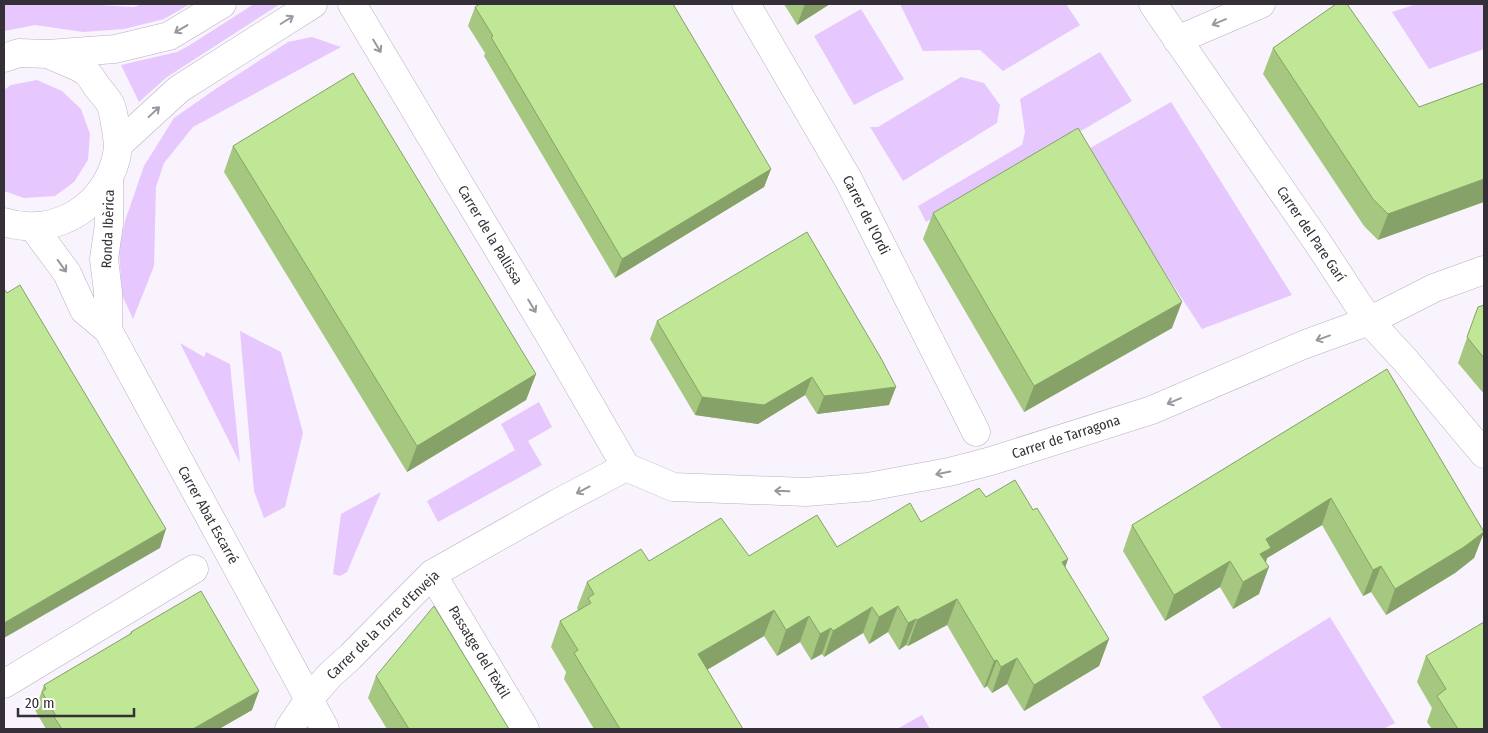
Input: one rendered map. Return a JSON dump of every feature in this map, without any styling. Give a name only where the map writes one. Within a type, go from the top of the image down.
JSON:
[{"type":"street","name":"Ronda Ibèrica","points":[[4,58],[19,53],[48,54],[115,49],[169,36],[222,4]]},
{"type":"street","points":[[118,145],[179,89],[313,4]]},
{"type":"street","name":"Carrer de la Pallissa","points":[[352,4],[626,467]]},
{"type":"street","name":"Carrer de l'Ordi","points":[[746,4],[848,179],[976,432]]},
{"type":"street","name":"Carrer del Pare Garí","points":[[1153,4],[1318,243],[1369,321],[1406,361],[1484,454]]},
{"type":"street","points":[[1177,40],[1261,4]]},
{"type":"street","name":"Ronda Ibèrica","points":[[4,222],[33,227],[63,221],[90,204],[109,179],[115,162],[118,145],[111,105],[86,72],[48,54]]},
{"type":"street","name":"Ronda Ibèrica","points":[[108,330],[108,292],[104,259],[109,224],[109,179]]},
{"type":"street","points":[[33,227],[67,273],[84,310],[108,330]]},
{"type":"street","name":"Carrer de Tarragona","points":[[626,467],[673,487],[806,492],[868,487],[949,472],[991,462],[1152,410],[1303,345],[1369,321],[1434,288],[1484,270]]},
{"type":"street","name":"Carrer Abat Escarré","points":[[108,330],[325,729]]},
{"type":"street","name":"Carrer de la Torre d'Enveja","points":[[290,729],[309,699],[330,675],[432,574],[626,467]]},
{"type":"street","points":[[4,684],[194,569]]},
{"type":"street","name":"Passatge del Tèxtil","points":[[432,574],[525,729]]},
{"type":"shaded area","points":[[4,4],[83,4],[134,7],[142,4],[190,4],[164,19],[124,29],[83,32],[35,25],[4,31]]},
{"type":"shaded area","points":[[254,4],[280,4],[167,77],[139,102],[121,65],[177,52]]},
{"type":"shaded area","points":[[900,4],[1066,4],[1080,25],[1003,71],[980,50],[923,51]]},
{"type":"shaded area","points":[[1417,4],[1484,4],[1484,49],[1429,69],[1392,12]]},
{"type":"shaded area","points":[[861,9],[904,79],[854,105],[814,36]]},
{"type":"shaded area","points":[[312,37],[341,47],[193,127],[164,163],[156,187],[154,266],[133,319],[122,295],[119,250],[125,221],[144,166],[174,118],[288,42]]},
{"type":"shaded area","points":[[1100,52],[1132,101],[926,222],[918,206],[1022,145],[1025,132],[1020,99]]},
{"type":"shaded area","points":[[961,77],[984,83],[1000,105],[997,123],[903,181],[870,127],[878,127]]},
{"type":"shaded area","points":[[37,80],[62,91],[81,109],[90,134],[88,160],[74,182],[55,196],[24,198],[4,191],[4,90],[11,85]]},
{"type":"shaded area","points":[[1171,102],[1292,295],[1202,329],[1085,151]]},
{"type":"shaded area","points":[[240,331],[281,352],[303,433],[285,507],[264,518],[254,491]]},
{"type":"shaded area","points":[[180,343],[204,357],[206,352],[230,364],[240,463]]},
{"type":"shaded area","points":[[539,402],[552,427],[528,441],[542,465],[438,522],[427,501],[515,450],[501,424]]},
{"type":"shaded area","points":[[381,492],[347,572],[340,576],[333,574],[341,514]]},
{"type":"shaded area","points":[[1330,617],[1395,723],[1383,729],[1222,729],[1202,697]]},
{"type":"shaded area","points":[[922,715],[930,729],[897,729]]},
{"type":"building","points":[[480,4],[673,4],[771,169],[622,259],[491,37],[493,36],[475,7]]},
{"type":"building","points":[[1336,4],[1347,4],[1419,107],[1484,83],[1484,179],[1388,214],[1373,199],[1273,48]]},
{"type":"building","points":[[353,73],[536,374],[417,446],[233,146]]},
{"type":"building","points":[[1078,128],[1182,302],[1034,386],[933,213]]},
{"type":"building","points":[[807,232],[896,387],[824,396],[812,377],[764,405],[702,397],[657,321]]},
{"type":"building","points":[[20,285],[166,529],[4,623],[4,289],[7,293]]},
{"type":"building","points":[[1484,305],[1484,358],[1467,337],[1478,307]]},
{"type":"building","points":[[1387,369],[1484,532],[1464,547],[1395,589],[1381,566],[1373,570],[1331,498],[1266,539],[1271,548],[1260,554],[1269,567],[1243,582],[1230,561],[1174,595],[1132,525]]},
{"type":"building","points":[[1015,480],[1033,510],[1037,508],[1068,559],[1062,562],[1109,639],[1034,685],[1017,658],[1001,667],[997,660],[994,661],[957,599],[908,623],[898,606],[879,617],[872,607],[833,631],[831,628],[820,634],[809,616],[786,630],[774,610],[698,654],[743,729],[620,729],[574,653],[578,650],[560,621],[591,603],[588,598],[594,594],[587,582],[641,549],[649,561],[721,518],[749,556],[817,515],[837,547],[910,503],[921,522],[979,488],[986,497]]},
{"type":"building","points":[[201,591],[259,691],[193,729],[62,729],[42,692],[46,689],[44,685]]},
{"type":"building","points":[[434,606],[509,729],[409,729],[376,676]]},
{"type":"building","points":[[1484,622],[1484,729],[1458,729],[1437,696],[1446,689],[1426,656]]}]
